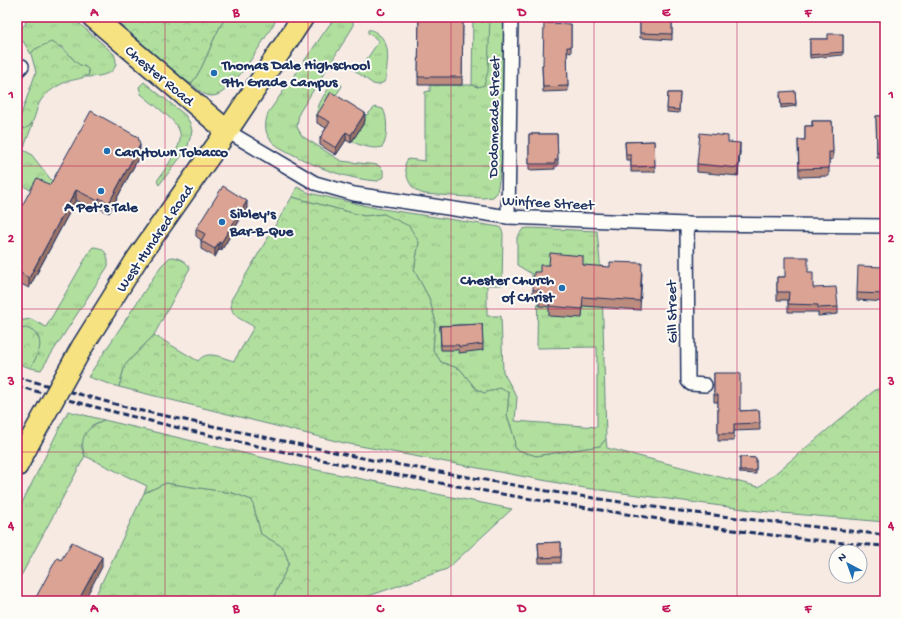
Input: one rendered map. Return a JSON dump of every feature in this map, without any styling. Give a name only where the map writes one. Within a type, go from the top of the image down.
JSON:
[{"type":"main road","name":"Chester Road","points":[[93,17],[227,132]]},
{"type":"main road","name":"West Hundred Road","points":[[17,466],[82,347],[137,259],[227,132],[303,17]]},
{"type":"street","name":"Dodomeade Street","points":[[508,217],[511,17]]},
{"type":"street","name":"Winfree Street","points":[[227,132],[316,183],[354,194],[508,217],[687,224],[885,226]]},
{"type":"street","name":"Gill Street","points":[[687,224],[688,381],[691,384],[705,385]]},
{"type":"green space","points":[[24,17],[72,17],[114,54],[116,61],[113,70],[103,75],[85,77],[89,74],[85,66],[79,65],[61,46],[35,49],[31,54],[23,41],[17,36],[17,30],[20,30],[26,23]]},
{"type":"green space","points":[[112,17],[226,17],[216,34],[201,68],[191,84],[179,76]]},
{"type":"green space","points":[[226,17],[278,17],[258,50],[239,76],[220,94],[209,96],[191,84],[201,68],[216,34]]},
{"type":"green space","points":[[339,17],[351,18],[353,27],[299,113],[297,127],[302,136],[341,161],[378,165],[383,170],[383,177],[378,181],[343,175],[311,163],[277,145],[268,136],[266,130],[268,113],[330,24]]},
{"type":"green space","points":[[473,17],[490,17],[488,72],[484,85],[478,87],[472,85]]},
{"type":"green space","points":[[490,17],[505,17],[504,149],[497,193],[493,197],[483,198],[424,194],[415,190],[410,183],[406,174],[405,164],[408,159],[425,161],[425,92],[430,91],[430,85],[472,85],[478,87]]},
{"type":"green space","points":[[368,30],[372,30],[382,37],[388,53],[386,78],[384,82],[378,85],[373,84],[347,65],[350,63],[360,69],[379,41],[368,33]]},
{"type":"green space","points":[[51,42],[62,49],[78,64],[88,69],[89,74],[82,78],[61,84],[46,94],[39,104],[31,124],[24,129],[20,125],[19,120],[36,72],[31,54],[35,49]]},
{"type":"green space","points":[[338,81],[342,86],[336,95],[367,115],[375,107],[383,109],[386,117],[387,129],[382,147],[366,147],[346,139],[328,128],[317,117],[318,108],[323,96],[331,86]]},
{"type":"green space","points":[[144,82],[185,115],[190,123],[192,131],[187,149],[159,185],[157,181],[176,151],[180,141],[180,132],[168,116],[141,94],[139,87]]},
{"type":"green space","points":[[19,120],[20,125],[28,127],[33,123],[23,150],[31,154],[55,185],[76,200],[72,207],[37,189],[35,192],[19,184],[22,171],[17,168]]},
{"type":"green space","points":[[297,187],[309,193],[376,208],[500,227],[503,233],[502,285],[487,285],[487,316],[501,316],[503,372],[517,397],[515,421],[597,427],[597,347],[537,348],[538,282],[532,281],[532,274],[517,265],[517,237],[523,229],[529,228],[597,231],[602,282],[606,439],[600,446],[536,456],[515,449],[514,437],[507,415],[509,393],[500,388],[484,393],[476,389],[460,369],[441,362],[433,350],[435,319],[429,298],[414,270],[419,242],[384,214],[364,216],[292,197]]},
{"type":"green space","points":[[292,197],[364,216],[384,214],[409,226],[419,242],[414,270],[429,298],[435,319],[433,350],[441,362],[460,369],[476,389],[484,393],[500,388],[509,393],[507,415],[514,437],[515,449],[536,456],[600,446],[606,439],[607,448],[759,487],[875,390],[885,387],[885,522],[759,511],[585,488],[344,443],[119,387],[125,365],[154,335],[198,361],[202,357],[215,355],[234,361],[254,327],[234,314],[232,311],[231,300]]},
{"type":"green space","points":[[93,247],[103,250],[108,259],[108,266],[41,370],[30,368],[37,354],[39,341],[37,335],[33,331],[27,329],[17,329],[17,321],[31,319],[46,327]]},
{"type":"green space","points":[[170,257],[182,260],[190,268],[154,335],[125,365],[119,387],[88,377],[161,266]]},
{"type":"green space","points":[[27,328],[37,336],[40,346],[37,356],[30,368],[17,363],[17,329]]},
{"type":"green space","points":[[68,411],[104,420],[92,425],[81,446],[85,456],[22,574],[17,579],[17,513]]},
{"type":"green space","points":[[104,420],[302,467],[512,509],[447,569],[354,601],[272,601],[289,563],[283,547],[261,534],[252,500],[233,493],[166,483],[144,493],[147,486],[85,456],[83,449],[83,438],[89,429]]},
{"type":"green space","points":[[166,483],[233,493],[252,500],[261,534],[283,547],[289,563],[272,601],[93,601],[144,493]]},
{"type":"building","points":[[419,17],[463,17],[462,77],[418,77]]},
{"type":"building","points":[[640,17],[672,17],[672,34],[640,33]]},
{"type":"building","points":[[544,23],[571,24],[571,47],[567,47],[568,86],[543,87],[542,65]]},
{"type":"building","points":[[828,34],[843,34],[843,52],[810,55],[810,39],[828,39]]},
{"type":"building","points":[[795,91],[796,104],[781,105],[780,92]]},
{"type":"building","points":[[331,92],[365,113],[351,135],[346,132],[336,148],[320,138],[330,122],[317,115]]},
{"type":"building","points":[[668,93],[680,93],[679,110],[667,109]]},
{"type":"building","points":[[91,111],[138,137],[140,145],[109,203],[99,198],[98,201],[76,190],[29,278],[17,271],[17,215],[37,178],[50,185]]},
{"type":"building","points":[[876,116],[885,116],[885,153],[877,153]]},
{"type":"building","points":[[812,121],[832,121],[833,152],[829,152],[829,168],[799,169],[798,140],[805,140],[805,126],[813,126]]},
{"type":"building","points":[[700,133],[728,136],[728,142],[740,143],[738,168],[697,164]]},
{"type":"building","points":[[529,134],[557,134],[558,160],[555,160],[555,164],[529,164]]},
{"type":"building","points":[[654,141],[655,166],[631,167],[631,155],[626,155],[625,142]]},
{"type":"building","name":"Sibley's Bar-B-Que","points":[[223,186],[247,201],[221,243],[219,242],[215,249],[201,241],[205,234],[196,229]]},
{"type":"building","points":[[550,253],[583,256],[583,265],[610,267],[610,262],[642,263],[640,301],[583,297],[582,309],[549,306],[550,298],[539,297],[540,290],[533,290],[534,272],[540,272],[540,265],[549,265]]},
{"type":"building","points":[[785,257],[808,257],[808,272],[813,272],[813,288],[836,287],[838,307],[818,308],[818,305],[788,304],[789,292],[777,292],[777,277],[785,277]]},
{"type":"building","points":[[858,266],[885,267],[885,294],[857,293]]},
{"type":"building","points":[[482,324],[483,344],[459,347],[459,345],[441,345],[440,326]]},
{"type":"building","points":[[714,373],[740,373],[740,411],[759,410],[760,423],[734,424],[734,434],[718,434],[718,395],[714,395]]},
{"type":"building","points":[[740,457],[756,458],[756,471],[740,471]]},
{"type":"building","points":[[72,542],[102,557],[78,601],[34,601],[57,558],[61,560]]},
{"type":"building","points":[[561,542],[561,557],[539,558],[538,543]]},
{"type":"railway","points":[[17,377],[133,409],[372,460],[547,491],[687,512],[885,535]]},
{"type":"railway","points":[[17,386],[232,440],[449,485],[740,531],[812,540],[885,546]]},
{"type":"place","name":"Thomas Dale Highschool 9th Grade Campus","points":[[214,73]]},
{"type":"place","name":"Carytown Tobacco","points":[[107,151]]},
{"type":"place","name":"A Pet’s Tale","points":[[101,191]]},
{"type":"place","name":"Sibley's Bar-B-Que","points":[[222,222]]},
{"type":"place","name":"Chester Church of Christ","points":[[562,288]]}]
